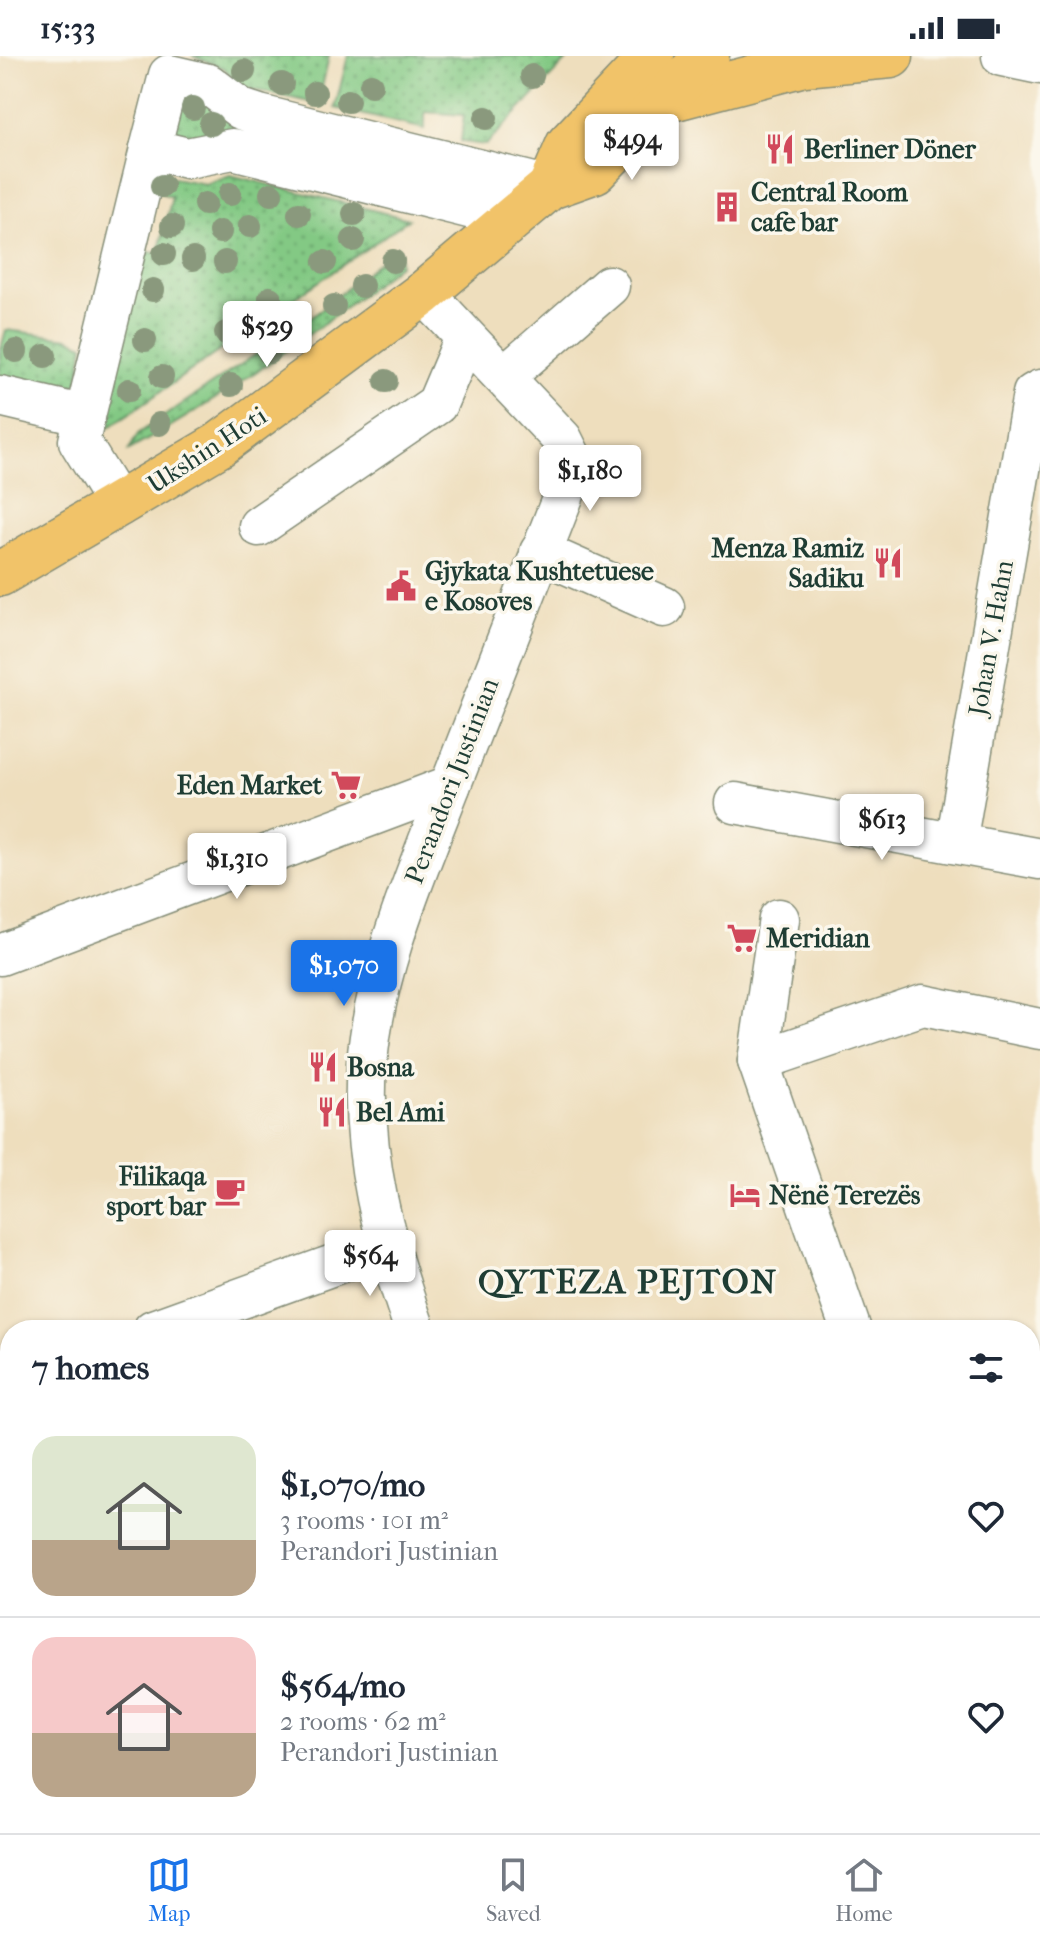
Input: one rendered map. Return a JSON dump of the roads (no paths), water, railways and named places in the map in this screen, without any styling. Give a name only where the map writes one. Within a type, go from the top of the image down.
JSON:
[{"type":"main road","name":"Ukshin Hoti","points":[[550,187],[568,145],[652,56]]},
{"type":"main road","name":"Ukshin Hoti","points":[[0,574],[219,445],[424,293],[550,187],[595,171],[707,56]]},
{"type":"main road","points":[[666,100],[804,64],[891,56]]},
{"type":"street","points":[[1002,56],[1040,64]]},
{"type":"street","points":[[119,506],[79,441],[171,65],[208,84],[241,109],[259,115],[550,187]]},
{"type":"street","points":[[150,149],[187,158],[233,149],[513,219]]},
{"type":"street","points":[[504,377],[609,286]]},
{"type":"street","name":"Perandori Justinian","points":[[412,1320],[386,1246],[374,1183],[367,1063],[391,950],[573,461],[562,439],[424,293]]},
{"type":"street","points":[[259,526],[437,404],[465,338]]},
{"type":"street","name":"Johan V. Hahn","points":[[956,843],[1033,394],[1040,390]]},
{"type":"street","points":[[0,396],[85,416]]},
{"type":"street","points":[[540,552],[664,607]]},
{"type":"street","points":[[0,955],[450,786]]},
{"type":"street","points":[[735,803],[1040,859]]},
{"type":"street","points":[[779,919],[758,1061],[848,1320]]},
{"type":"street","points":[[758,1061],[923,1005],[1040,1029]]},
{"type":"street","points":[[181,1320],[386,1246]]},
{"type":"place","name":"Berliner Döner","points":[[780,149]]},
{"type":"place","name":"Central Room cafe bar","points":[[727,207]]},
{"type":"place","name":"Menza Ramiz Sadiku","points":[[888,563]]},
{"type":"place","name":"Gjykata Kushtetuese e Kosoves","points":[[401,586]]},
{"type":"place","name":"Eden Market","points":[[346,785]]},
{"type":"place","name":"Meridian","points":[[742,938]]},
{"type":"place","name":"Bosna","points":[[323,1067]]},
{"type":"place","name":"Bel Ami","points":[[332,1112]]},
{"type":"place","name":"Filikaqa sport bar","points":[[230,1191]]},
{"type":"place","name":"Nënë Terezës","points":[[745,1195]]},
{"type":"district","name":"QYTEZA PEJTON","points":[[628,1282]]}]
